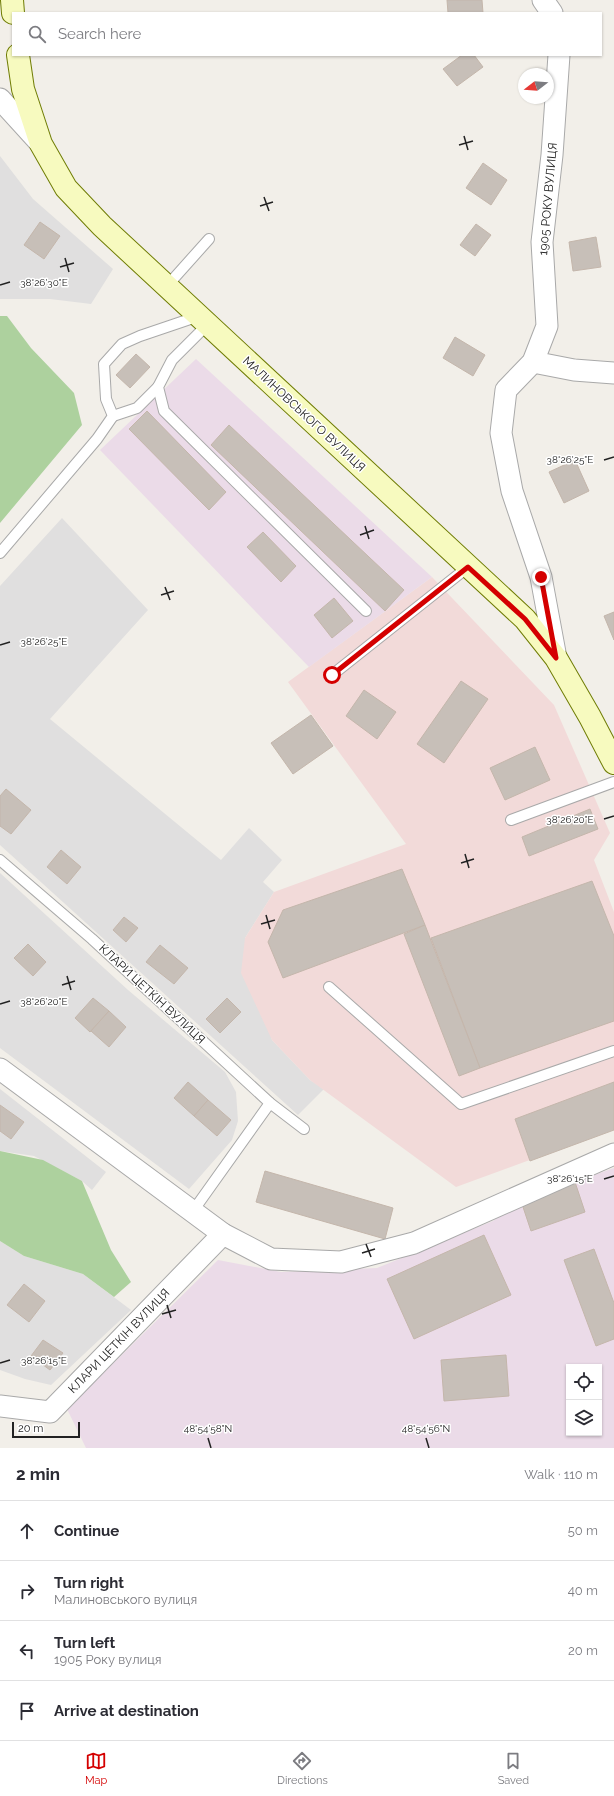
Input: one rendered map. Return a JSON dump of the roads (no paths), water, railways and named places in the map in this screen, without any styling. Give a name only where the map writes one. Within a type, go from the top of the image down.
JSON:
[{"type":"main road","points":[[12,0],[13,12]]},
{"type":"main road","name":"МАЛИНОВСЬКОГО ВУЛИЦЯ","points":[[18,56],[24,90],[41,144],[66,188],[102,226],[525,619],[556,658],[590,717],[614,763]]},
{"type":"street","points":[[543,0],[551,12]]},
{"type":"street","name":"1905 РОКУ ВУЛИЦЯ","points":[[556,658],[541,577],[512,491],[501,433],[506,390],[533,362],[547,326],[542,242],[552,155],[559,56]]},
{"type":"street","points":[[0,99],[41,144]]},
{"type":"street","points":[[533,362],[574,370],[614,373]]},
{"type":"street","points":[[0,1069],[223,1234],[271,1259],[341,1262],[414,1243],[614,1154]]},
{"type":"street","name":"КЛАРИ ЦЕТКІН ВУЛИЦЯ","points":[[0,1406],[50,1412],[223,1234]]},
{"type":"lane","points":[[167,286],[209,239]]},
{"type":"lane","points":[[0,553],[97,439],[113,416],[137,408],[158,387],[172,360],[203,320]]},
{"type":"lane","points":[[113,416],[106,399],[104,364],[122,344],[140,336],[203,320]]},
{"type":"lane","points":[[158,387],[164,412],[366,611]]},
{"type":"lane","points":[[332,675],[468,567]]},
{"type":"lane","points":[[511,820],[614,782]]},
{"type":"lane","name":"КЛАРИ ЦЕТКІН ВУЛИЦЯ","points":[[0,860],[98,944],[270,1104],[304,1129]]},
{"type":"lane","points":[[329,987],[461,1104],[614,1052]]},
{"type":"lane","points":[[193,1211],[270,1104]]}]
